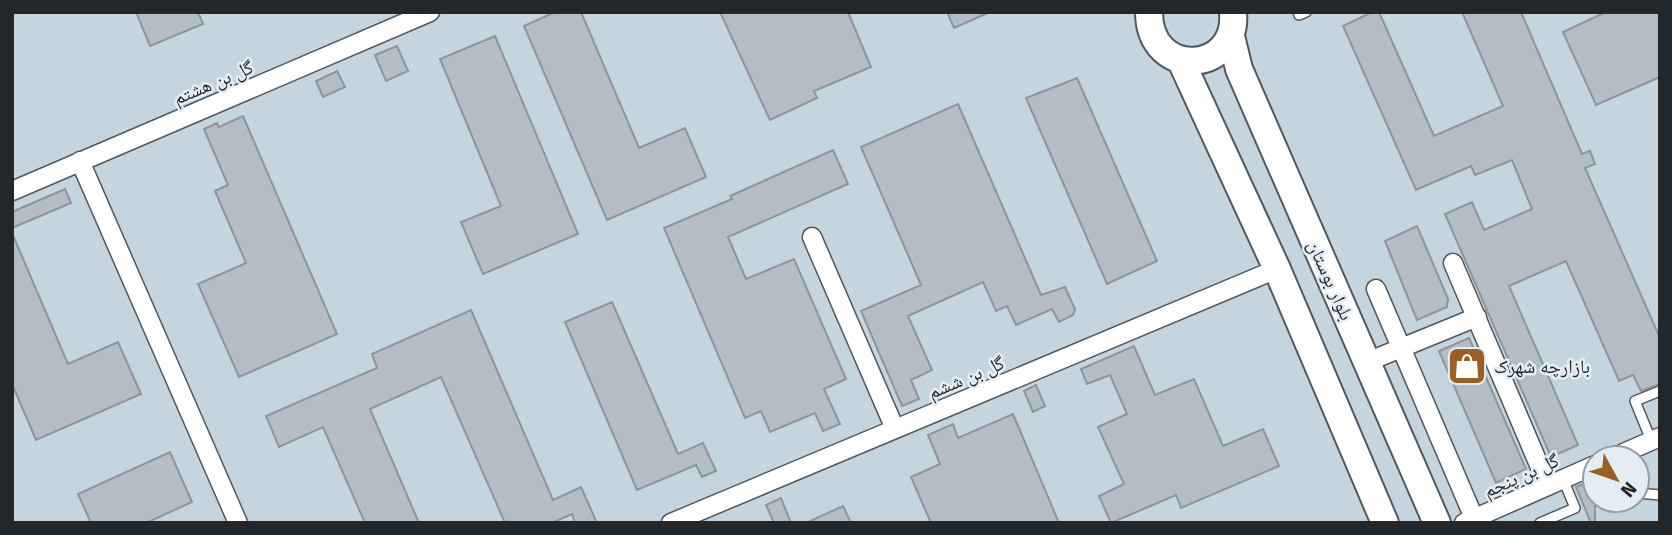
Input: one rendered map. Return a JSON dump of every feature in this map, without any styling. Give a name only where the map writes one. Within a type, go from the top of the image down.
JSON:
[{"type":"street","name":"گل بن هشتم","points":[[12,191],[430,12]]},
{"type":"street","points":[[1149,12],[1149,25],[1160,48],[1181,61],[1210,57],[1222,48],[1232,24]]},
{"type":"street","name":"بلوار بوستان","points":[[1232,24],[1239,69],[1437,523]]},
{"type":"street","points":[[1181,61],[1277,269],[1385,523]]},
{"type":"street","points":[[80,161],[238,523]]},
{"type":"street","points":[[812,237],[895,429]]},
{"type":"street","points":[[1453,263],[1555,483]]},
{"type":"street","name":"گل بن ششم","points":[[671,523],[1277,269]]},
{"type":"street","points":[[1376,289],[1469,521]]},
{"type":"street","points":[[1367,362],[1477,317]]},
{"type":"street","name":"گل بن پنجم","points":[[1469,521],[1581,471]]},
{"type":"lane","points":[[1298,12],[1299,15],[1306,12]]},
{"type":"lane","points":[[1655,438],[1635,401],[1660,391]]},
{"type":"lane","points":[[1540,523],[1575,508],[1555,483]]},
{"type":"shaded area","points":[[12,12],[1660,12],[1660,523],[12,523]]},
{"type":"building","points":[[136,12],[198,12],[203,24],[150,46]]},
{"type":"building","points":[[555,12],[581,12],[639,148],[685,128],[706,177],[607,220],[524,26]]},
{"type":"building","points":[[720,12],[848,12],[871,67],[814,91],[817,98],[770,120]]},
{"type":"building","points":[[947,12],[990,12],[954,28]]},
{"type":"building","points":[[1372,12],[1379,12],[1434,136],[1503,106],[1462,12],[1521,12],[1582,154],[1590,151],[1595,164],[1585,168],[1660,338],[1660,384],[1641,391],[1633,375],[1619,381],[1566,261],[1509,286],[1578,445],[1551,457],[1445,214],[1472,202],[1484,230],[1532,209],[1512,160],[1475,175],[1471,166],[1416,190],[1343,26]]},
{"type":"building","points":[[1606,12],[1660,12],[1660,77],[1596,105],[1563,32]]},
{"type":"building","points":[[495,36],[578,234],[483,274],[461,222],[501,206],[440,59]]},
{"type":"building","points":[[397,46],[408,71],[386,81],[375,55]]},
{"type":"building","points":[[337,71],[345,87],[323,97],[316,81]]},
{"type":"building","points":[[1077,78],[1157,261],[1107,284],[1026,98]]},
{"type":"building","points":[[958,104],[1041,295],[1065,287],[1075,309],[1073,315],[1059,322],[1052,309],[1016,325],[1007,306],[996,311],[983,282],[908,316],[932,370],[911,380],[919,399],[902,406],[861,311],[921,285],[861,147]]},
{"type":"building","points":[[243,116],[337,334],[239,377],[198,284],[246,263],[215,191],[228,185],[204,129],[217,123],[219,127]]},
{"type":"building","points":[[833,150],[848,184],[728,237],[746,279],[794,259],[846,379],[824,389],[840,424],[823,431],[815,413],[770,432],[761,411],[745,418],[664,228],[732,199],[730,196]]},
{"type":"building","points":[[65,189],[71,203],[12,228],[12,212]]},
{"type":"building","points":[[1417,226],[1448,299],[1447,307],[1417,320],[1385,241]]},
{"type":"building","points":[[12,233],[68,364],[118,342],[141,394],[36,440],[12,384]]},
{"type":"building","points":[[612,302],[678,454],[703,443],[716,471],[702,477],[696,465],[637,490],[565,322]]},
{"type":"building","points":[[471,310],[553,500],[581,487],[597,523],[575,523],[572,514],[552,523],[505,523],[441,377],[370,409],[419,523],[365,523],[323,427],[279,447],[266,416],[377,368],[372,354]]},
{"type":"building","points":[[1469,338],[1526,469],[1496,483],[1439,351]]},
{"type":"building","points":[[1134,346],[1155,395],[1194,379],[1223,446],[1263,429],[1279,466],[1181,508],[1176,495],[1111,523],[1099,496],[1124,484],[1098,427],[1127,414],[1110,375],[1087,384],[1081,369]]},
{"type":"building","points":[[1036,385],[1045,406],[1033,412],[1024,391]]},
{"type":"building","points":[[1013,414],[1059,523],[931,523],[911,477],[940,464],[928,435],[953,424],[958,438]]},
{"type":"building","points":[[170,452],[192,502],[146,523],[91,523],[78,494]]},
{"type":"building","points":[[1581,485],[1581,499],[1576,487]]},
{"type":"building","points":[[781,498],[791,523],[774,523],[766,505]]},
{"type":"building","points":[[843,506],[851,523],[806,523]]},
{"type":"building","points":[[1587,514],[1595,514],[1595,523],[1591,523]]},
{"type":"place","name":"بازارچه شهرک","points":[[1467,366]]}]
